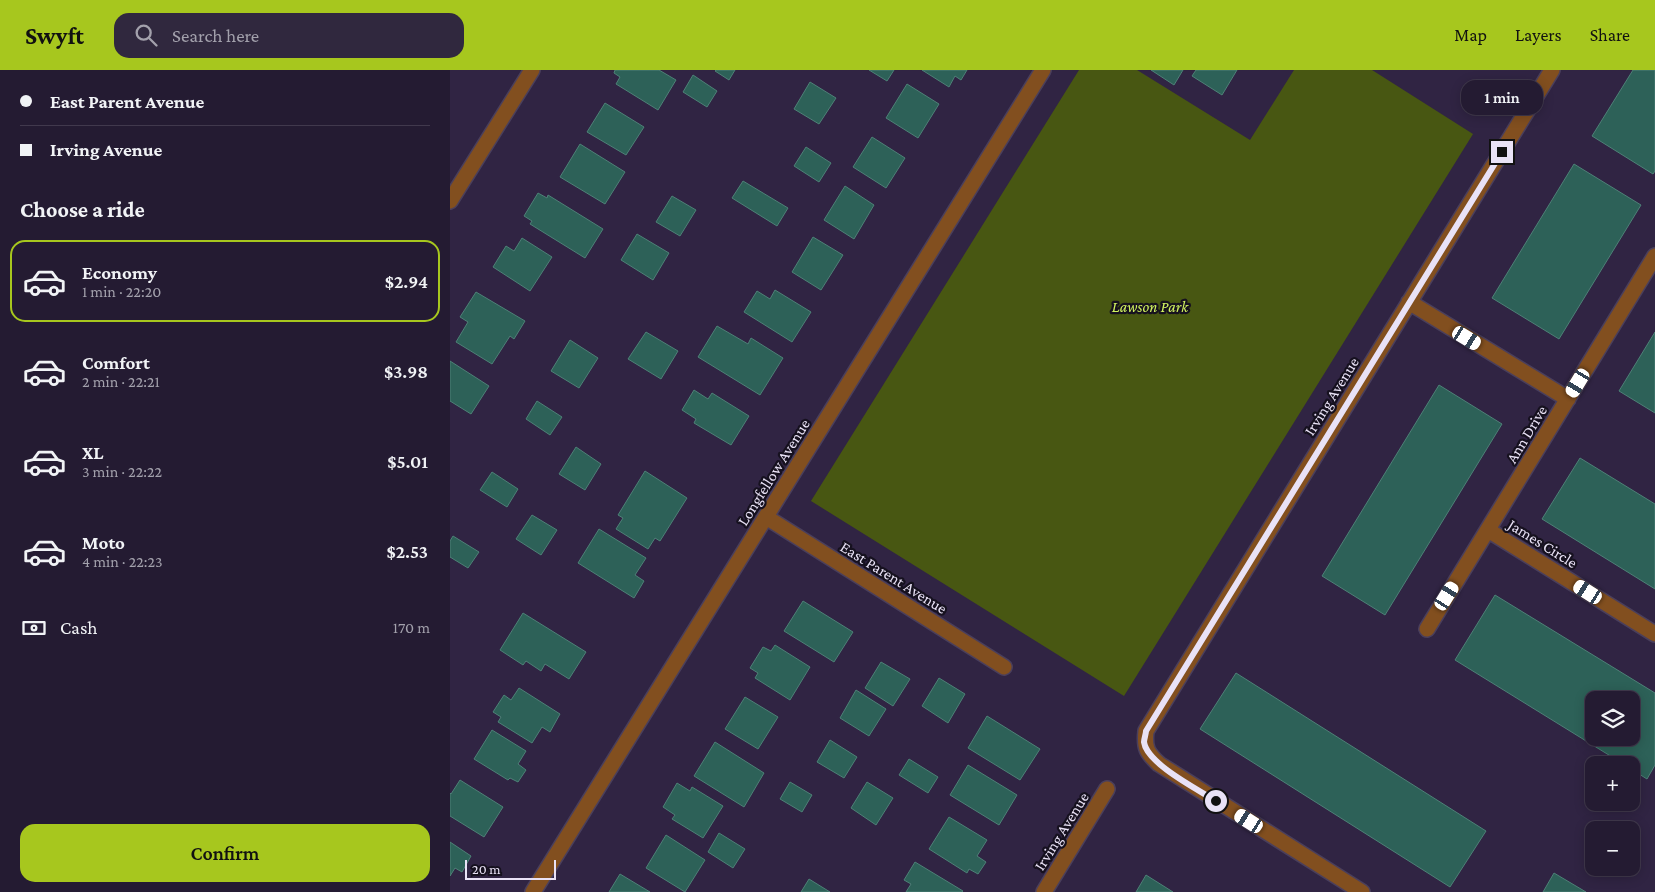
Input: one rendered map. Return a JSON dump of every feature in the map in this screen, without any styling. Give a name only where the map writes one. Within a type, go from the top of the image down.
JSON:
[{"type":"street","points":[[450,201],[532,70]]},
{"type":"street","name":"Longfellow Avenue","points":[[533,892],[1043,70]]},
{"type":"street","name":"Irving Avenue","points":[[1362,892],[1159,764],[1150,755],[1144,743],[1146,731],[1552,70]]},
{"type":"street","name":"Ann Drive","points":[[1427,629],[1653,263]]},
{"type":"street","points":[[1409,302],[1568,399]]},
{"type":"street","name":"East Parent Avenue","points":[[766,517],[1004,667]]},
{"type":"street","name":"James Circle","points":[[1488,530],[1655,634]]},
{"type":"street","name":"Irving Avenue","points":[[1044,892],[1107,788]]},
{"type":"green space","name":"Lawson Park","points":[[1079,70],[1137,70],[1250,140],[1294,70],[1372,70],[1473,134],[1124,696],[811,501]]},
{"type":"building","points":[[615,70],[659,70],[676,80],[658,110],[616,84],[620,77],[614,73]]},
{"type":"building","points":[[716,70],[735,70],[729,80]]},
{"type":"building","points":[[869,70],[894,70],[887,81]]},
{"type":"building","points":[[922,70],[967,70],[961,80],[955,76],[949,87]]},
{"type":"building","points":[[1151,70],[1183,70],[1174,85]]},
{"type":"building","points":[[1196,70],[1237,70],[1222,95],[1192,76]]},
{"type":"building","points":[[1633,70],[1655,70],[1655,171],[1653,174],[1592,136]]},
{"type":"building","points":[[693,75],[717,91],[707,107],[683,92]]},
{"type":"building","points":[[810,82],[836,98],[819,124],[794,109]]},
{"type":"building","points":[[907,84],[939,104],[918,138],[886,118]]},
{"type":"building","points":[[605,103],[644,127],[626,155],[587,132]]},
{"type":"building","points":[[872,137],[905,158],[886,188],[853,167]]},
{"type":"building","points":[[580,144],[625,172],[605,204],[560,177]]},
{"type":"building","points":[[806,147],[831,163],[819,182],[794,166]]},
{"type":"building","points":[[1574,164],[1641,205],[1559,339],[1492,298]]},
{"type":"building","points":[[743,181],[788,208],[777,226],[732,198]]},
{"type":"building","points":[[845,186],[874,205],[854,239],[824,220]]},
{"type":"building","points":[[538,193],[547,198],[548,195],[603,229],[585,258],[530,224],[532,221],[524,216]]},
{"type":"building","points":[[672,196],[696,210],[680,236],[656,222]]},
{"type":"building","points":[[637,234],[669,253],[653,280],[621,260]]},
{"type":"building","points":[[813,237],[843,255],[821,290],[792,272]]},
{"type":"building","points":[[522,238],[552,257],[530,291],[493,267],[506,246],[514,251]]},
{"type":"building","points":[[775,290],[811,312],[792,342],[744,312],[757,291],[770,299]]},
{"type":"building","points":[[476,292],[525,321],[514,339],[510,336],[492,364],[456,342],[468,322],[460,317]]},
{"type":"building","points":[[717,326],[748,344],[751,338],[783,358],[760,395],[698,357]]},
{"type":"building","points":[[646,332],[678,351],[661,379],[628,359]]},
{"type":"building","points":[[1655,332],[1655,413],[1619,391]]},
{"type":"building","points":[[570,340],[598,358],[579,388],[551,371]]},
{"type":"building","points":[[450,361],[489,386],[471,414],[450,401]]},
{"type":"building","points":[[1439,385],[1502,424],[1385,615],[1322,576]]},
{"type":"building","points":[[694,390],[708,399],[712,393],[749,416],[731,445],[694,423],[696,419],[682,410]]},
{"type":"building","points":[[537,401],[562,417],[550,435],[526,419]]},
{"type":"building","points":[[576,447],[601,464],[585,490],[559,474]]},
{"type":"building","points":[[1580,458],[1655,504],[1655,589],[1542,519]]},
{"type":"building","points":[[645,471],[687,498],[660,541],[655,538],[648,549],[616,529],[623,518],[618,515]]},
{"type":"building","points":[[492,472],[518,489],[507,507],[480,490]]},
{"type":"building","points":[[532,515],[557,530],[541,555],[516,539]]},
{"type":"building","points":[[599,529],[646,558],[635,575],[644,581],[634,598],[578,563]]},
{"type":"building","points":[[453,536],[479,552],[468,568],[450,557],[450,541]]},
{"type":"building","points":[[1495,595],[1655,693],[1655,765],[1647,779],[1640,775],[1640,756],[1610,756],[1594,746],[1640,746],[1640,691],[1585,691],[1585,740],[1455,660]]},
{"type":"building","points":[[803,601],[853,632],[834,662],[784,631]]},
{"type":"building","points":[[523,613],[586,652],[569,679],[545,664],[541,671],[526,661],[523,665],[500,650]]},
{"type":"building","points":[[775,645],[810,667],[790,700],[755,678],[758,673],[750,668],[763,647],[771,651]]},
{"type":"building","points":[[881,662],[910,679],[893,706],[865,688]]},
{"type":"building","points":[[1236,673],[1486,831],[1450,887],[1200,729]]},
{"type":"building","points":[[939,678],[965,694],[948,723],[922,706]]},
{"type":"building","points":[[519,688],[560,714],[550,732],[542,727],[532,743],[498,722],[501,717],[493,712],[504,695],[511,700]]},
{"type":"building","points":[[856,690],[886,709],[869,736],[840,718]]},
{"type":"building","points":[[745,697],[778,717],[758,749],[725,729]]},
{"type":"building","points":[[987,716],[1040,749],[1020,780],[968,748]]},
{"type":"building","points":[[492,730],[526,751],[518,764],[526,770],[518,782],[510,778],[508,780],[474,759]]},
{"type":"building","points":[[830,740],[857,757],[844,778],[817,762]]},
{"type":"building","points":[[715,742],[764,773],[744,807],[694,776]]},
{"type":"building","points":[[909,759],[938,777],[928,793],[899,775]]},
{"type":"building","points":[[968,765],[1017,795],[999,825],[950,795]]},
{"type":"building","points":[[460,780],[503,807],[484,837],[450,816],[450,793]]},
{"type":"building","points":[[790,782],[812,795],[802,812],[780,799]]},
{"type":"building","points":[[867,782],[893,798],[876,825],[851,808]]},
{"type":"building","points":[[677,783],[690,791],[692,787],[723,806],[703,838],[672,819],[675,815],[663,807]]},
{"type":"building","points":[[949,817],[987,840],[977,856],[986,862],[978,874],[969,869],[967,873],[929,849]]},
{"type":"building","points":[[719,833],[745,849],[733,868],[708,852]]},
{"type":"building","points":[[666,835],[705,860],[685,892],[646,868]]},
{"type":"building","points":[[450,842],[471,856],[462,872],[455,868],[450,876]]},
{"type":"building","points":[[915,862],[963,891],[906,892],[911,884],[904,880]]},
{"type":"building","points":[[1554,873],[1586,892],[1543,892]]},
{"type":"building","points":[[620,874],[650,892],[609,892]]},
{"type":"building","points":[[1146,875],[1173,892],[1136,892]]},
{"type":"building","points":[[809,879],[830,892],[801,892]]},
{"type":"route","points":[[1216,801],[1159,764],[1150,755],[1144,743],[1146,731],[1502,152]]}]
